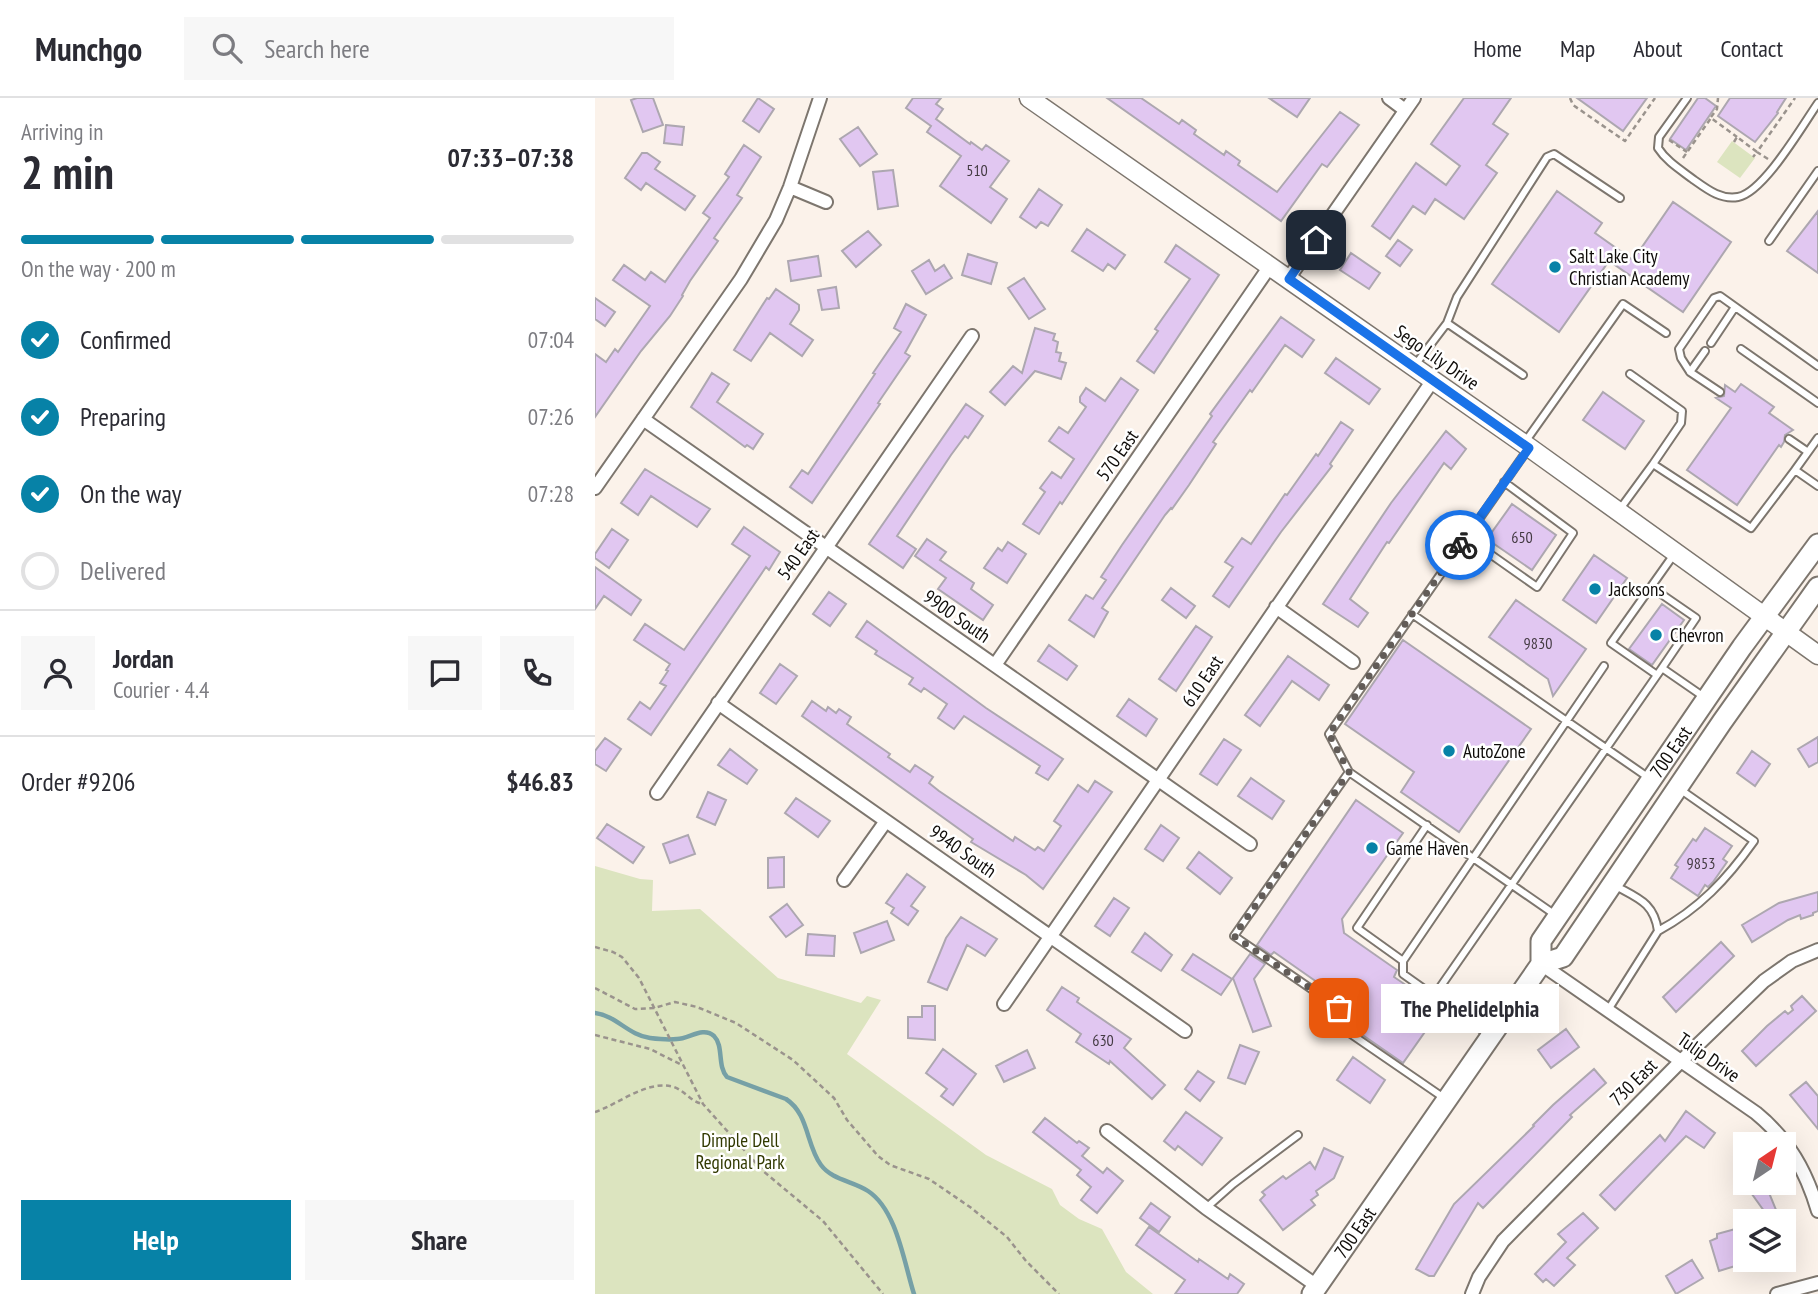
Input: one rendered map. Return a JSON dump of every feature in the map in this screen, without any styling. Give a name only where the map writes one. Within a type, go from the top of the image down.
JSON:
[{"type":"main road","name":"Sego Lily Drive","points":[[1029,98],[1527,446],[1818,655]]},
{"type":"main road","name":"700 East","points":[[1315,1290],[1541,964],[1541,941],[1557,916],[1818,544]]},
{"type":"main road","name":"700 East","points":[[1541,964],[1563,957],[1677,787],[1818,587]]},
{"type":"street","points":[[595,488],[741,279],[776,220],[820,98]]},
{"type":"street","points":[[1389,98],[1405,110]]},
{"type":"street","points":[[1289,279],[1414,98]]},
{"type":"street","points":[[790,187],[826,202]]},
{"type":"street","name":"570 East","points":[[995,665],[1270,266]]},
{"type":"street","name":"540 East","points":[[657,793],[972,336]]},
{"type":"street","name":"610 East","points":[[1004,1004],[1433,380]]},
{"type":"street","name":"9900 South","points":[[643,419],[1250,844]]},
{"type":"street","points":[[1276,607],[1353,662]]},
{"type":"street","name":"9940 South","points":[[718,704],[1185,1031]]},
{"type":"street","points":[[844,880],[885,821]]},
{"type":"street","name":"730 East","points":[[1472,1294],[1490,1258],[1503,1241],[1681,1061],[1764,981],[1792,961],[1818,950]]},
{"type":"street","name":"Tulip Drive","points":[[1541,964],[1774,1128],[1790,1146],[1803,1168],[1818,1212]]},
{"type":"street","points":[[1107,1130],[1315,1290]]},
{"type":"street","points":[[1777,1294],[1818,1283]]},
{"type":"lane","points":[[1687,98],[1659,137],[1658,148],[1666,159],[1711,192],[1737,198],[1756,188],[1818,103]]},
{"type":"lane","points":[[1414,367],[1447,323],[1457,297],[1547,157],[1554,154],[1620,198]]},
{"type":"lane","points":[[1769,241],[1818,171]]},
{"type":"lane","points":[[1720,392],[1690,372],[1679,349],[1714,298],[1720,296],[1818,366]]},
{"type":"lane","points":[[1557,916],[1349,772],[1329,734],[1504,482],[1623,304],[1666,333]]},
{"type":"lane","points":[[1711,343],[1735,307]]},
{"type":"lane","points":[[1447,323],[1523,375]]},
{"type":"lane","points":[[1741,349],[1818,403]]},
{"type":"lane","points":[[1690,372],[1705,351]]},
{"type":"lane","points":[[1619,511],[1681,423],[1682,411],[1630,374]]},
{"type":"lane","points":[[1653,464],[1751,528],[1818,438]]},
{"type":"lane","points":[[1789,439],[1808,452]]},
{"type":"lane","points":[[1795,470],[1818,486]]},
{"type":"lane","points":[[1466,537],[1537,587],[1573,533],[1504,482]]},
{"type":"lane","points":[[1676,552],[1611,643],[1707,699]]},
{"type":"lane","points":[[1434,996],[1696,618],[1651,587]]},
{"type":"lane","points":[[1412,614],[1651,780]]},
{"type":"lane","points":[[1491,1036],[1403,974],[1403,961],[1604,666]]},
{"type":"lane","points":[[1349,772],[1234,936],[1339,1008],[1345,1030],[1447,1100]]},
{"type":"lane","points":[[1608,1010],[1658,931],[1686,916],[1734,869],[1754,841],[1677,787]]},
{"type":"lane","points":[[1403,961],[1357,928],[1427,825]]},
{"type":"lane","points":[[1613,884],[1650,906],[1656,916],[1658,931]]},
{"type":"lane","points":[[1206,1208],[1298,1135]]},
{"type":"path","points":[[1570,98],[1573,105],[1625,141],[1655,98]]},
{"type":"path","points":[[1682,159],[1717,109],[1718,98]]},
{"type":"path","points":[[1753,157],[1795,98]]},
{"type":"path","points":[[1711,118],[1767,159]]},
{"type":"path","points":[[1734,142],[1737,137]]},
{"type":"path","points":[[1669,140],[1687,152]]},
{"type":"path","points":[[595,947],[613,952],[630,965],[639,978],[703,1104],[763,1171],[823,1221],[883,1294]]},
{"type":"path","points":[[595,988],[635,1009],[655,1010],[675,1002],[697,1007],[736,1023],[793,1059],[834,1098],[847,1120],[878,1156],[890,1165],[929,1179],[970,1207],[1007,1237],[1026,1261],[1059,1294]]},
{"type":"path","points":[[595,1035],[650,1049],[684,1066]]},
{"type":"path","points":[[595,1112],[660,1086],[680,1089],[692,1100],[703,1104]]},
{"type":"green space","points":[[1732,141],[1755,158],[1740,178],[1717,162]]},
{"type":"green space","name":"Dimple Dell Regional Park","points":[[595,866],[653,880],[652,911],[700,909],[778,978],[861,1003],[867,996],[881,1000],[847,1054],[986,1155],[1052,1189],[1060,1205],[1079,1219],[1102,1229],[1126,1272],[1153,1294],[595,1294]]},
{"type":"building","points":[[653,98],[663,125],[643,132],[631,100]]},
{"type":"building","points":[[758,98],[774,109],[759,132],[743,121]]},
{"type":"building","points":[[913,98],[941,98],[936,104],[943,109],[936,119],[970,144],[971,142],[982,150],[986,145],[1009,161],[990,187],[1007,199],[991,223],[940,186],[961,156],[927,132],[931,126],[906,108]]},
{"type":"building","points":[[1107,98],[1141,98],[1179,124],[1182,120],[1196,130],[1194,134],[1224,155],[1226,151],[1240,161],[1238,165],[1277,192],[1340,112],[1359,125],[1327,167],[1322,164],[1281,221]]},
{"type":"building","points":[[1269,98],[1310,98],[1297,117]]},
{"type":"building","points":[[1464,98],[1511,98],[1493,124],[1508,134],[1486,165],[1497,173],[1464,219],[1435,199],[1425,214],[1413,206],[1390,239],[1372,226],[1416,163],[1446,185],[1460,166],[1431,144]]},
{"type":"building","points":[[1577,98],[1647,98],[1623,131]]},
{"type":"building","points":[[1698,98],[1705,98],[1716,106],[1686,150],[1670,139]]},
{"type":"building","points":[[1730,98],[1786,98],[1755,142],[1718,116]]},
{"type":"building","points":[[666,125],[684,127],[682,145],[664,143]]},
{"type":"building","points":[[858,127],[877,154],[860,166],[840,139]]},
{"type":"building","points":[[744,145],[761,157],[737,195],[742,198],[714,238],[718,241],[670,316],[641,351],[595,417],[595,354],[606,362],[615,349],[618,352],[650,306],[613,280],[624,265],[645,280],[651,272],[665,282],[710,218],[703,213],[729,177],[725,174]]},
{"type":"building","points":[[642,153],[647,153],[660,162],[655,169],[695,196],[685,210],[646,183],[641,190],[625,178]]},
{"type":"building","points":[[893,170],[898,206],[878,209],[873,172]]},
{"type":"building","points":[[1039,189],[1062,205],[1048,226],[1041,222],[1036,228],[1020,217]]},
{"type":"building","points":[[1557,191],[1602,223],[1595,233],[1633,260],[1673,202],[1731,242],[1683,312],[1609,261],[1559,332],[1492,284]]},
{"type":"building","points":[[1818,211],[1818,273],[1787,251]]},
{"type":"building","points":[[1087,229],[1125,255],[1115,269],[1108,264],[1103,271],[1072,251]]},
{"type":"building","points":[[868,231],[881,245],[856,267],[842,251]]},
{"type":"building","points":[[1398,240],[1412,250],[1400,266],[1386,256]]},
{"type":"building","points":[[1176,245],[1219,275],[1154,373],[1137,361],[1158,331],[1155,329],[1190,279],[1165,262]]},
{"type":"building","points":[[1351,253],[1380,273],[1369,289],[1340,270]]},
{"type":"building","points":[[968,254],[997,263],[991,284],[962,275]]},
{"type":"building","points":[[818,256],[821,276],[791,281],[788,261]]},
{"type":"building","points":[[929,260],[935,271],[944,265],[952,278],[926,294],[912,271]]},
{"type":"building","points":[[1024,278],[1045,309],[1029,319],[1008,288]]},
{"type":"building","points":[[836,287],[839,308],[822,310],[818,290]]},
{"type":"building","points":[[776,289],[799,305],[799,310],[790,324],[813,340],[802,356],[770,333],[751,361],[734,350],[767,298],[769,299]]},
{"type":"building","points":[[595,298],[615,312],[605,326],[595,319]]},
{"type":"building","points":[[906,304],[926,315],[905,353],[910,356],[812,503],[790,487],[802,470],[808,474],[875,374],[873,373],[901,332],[894,328]]},
{"type":"building","points":[[1281,317],[1314,340],[1302,357],[1285,345],[1252,392],[1250,390],[1213,442],[1216,444],[1189,485],[1165,515],[1102,608],[1108,612],[1094,637],[1069,620],[1086,595],[1093,599],[1106,580],[1101,577],[1122,545],[1212,416],[1210,414]]},
{"type":"building","points":[[1035,328],[1055,334],[1053,340],[1058,342],[1056,352],[1061,353],[1059,361],[1066,363],[1061,379],[1035,371],[1005,405],[990,392],[1013,366],[1022,373]]},
{"type":"building","points":[[1336,358],[1380,389],[1369,404],[1325,373]]},
{"type":"building","points":[[712,373],[729,384],[717,402],[763,434],[753,449],[747,445],[745,447],[691,407]]},
{"type":"building","points":[[1121,378],[1138,390],[1039,534],[1023,524],[1045,492],[1040,488],[1052,472],[1061,478],[1074,459],[1049,441],[1059,427],[1068,433],[1086,407],[1080,402],[1080,397],[1086,388],[1105,401]]},
{"type":"building","points":[[1741,384],[1774,407],[1769,413],[1793,430],[1785,435],[1781,447],[1779,445],[1737,505],[1687,470],[1731,408],[1716,398],[1724,396],[1725,385],[1735,392]]},
{"type":"building","points":[[1603,392],[1644,421],[1625,449],[1583,420]]},
{"type":"building","points":[[966,404],[983,416],[968,438],[965,436],[951,455],[897,536],[916,549],[903,568],[869,544]]},
{"type":"building","points":[[1341,422],[1353,430],[1330,464],[1332,466],[1281,532],[1229,607],[1213,596],[1233,567],[1225,562],[1242,538],[1251,544],[1285,494],[1287,495],[1316,454],[1318,456]]},
{"type":"building","points":[[1446,431],[1466,449],[1451,469],[1444,463],[1350,599],[1368,613],[1358,627],[1323,604],[1391,503]]},
{"type":"building","points":[[645,469],[710,509],[697,527],[651,496],[638,515],[621,503]]},
{"type":"building","points":[[1512,504],[1556,535],[1532,570],[1487,539]]},
{"type":"building","points":[[744,527],[780,552],[769,570],[766,567],[651,735],[628,719],[640,702],[650,709],[666,686],[660,683],[670,664],[634,640],[645,624],[684,650],[750,556],[732,544]]},
{"type":"building","points":[[612,529],[628,540],[609,568],[595,558],[595,554]]},
{"type":"building","points":[[927,539],[946,552],[940,560],[974,583],[971,589],[993,605],[983,620],[938,589],[946,578],[915,556]]},
{"type":"building","points":[[1008,542],[1026,554],[1007,583],[984,568],[998,548],[1002,551]]},
{"type":"building","name":"Jacksons","points":[[1594,555],[1627,578],[1596,623],[1563,600]]},
{"type":"building","points":[[595,567],[641,600],[631,615],[604,596],[595,609]]},
{"type":"building","points":[[1171,588],[1195,606],[1186,618],[1162,600]]},
{"type":"building","points":[[829,592],[846,604],[830,626],[813,614]]},
{"type":"building","name":"AutoZone","points":[[1516,600],[1586,649],[1553,696],[1548,679],[1489,637]]},
{"type":"building","name":"Chevron","points":[[1662,604],[1684,620],[1652,665],[1629,649]]},
{"type":"building","points":[[867,621],[986,708],[1063,759],[1048,780],[1036,773],[1040,766],[964,716],[954,729],[938,718],[947,704],[924,688],[921,692],[909,684],[913,678],[875,654],[877,651],[856,637]]},
{"type":"building","points":[[1196,626],[1212,637],[1176,691],[1159,679]]},
{"type":"building","name":"AutoZone","points":[[1403,640],[1531,729],[1459,832],[1401,792],[1414,772],[1345,724]]},
{"type":"building","points":[[1049,645],[1077,666],[1067,680],[1038,661]]},
{"type":"building","points":[[1288,656],[1329,685],[1319,700],[1292,681],[1260,726],[1245,715]]},
{"type":"building","points":[[780,664],[797,676],[776,704],[760,693]]},
{"type":"building","points":[[1129,699],[1157,719],[1146,736],[1117,716]]},
{"type":"building","points":[[812,701],[826,711],[828,707],[836,713],[839,709],[851,717],[847,724],[890,754],[888,757],[910,772],[915,765],[933,777],[929,783],[939,791],[1013,841],[1015,837],[1035,850],[1038,847],[1044,851],[1061,826],[1054,821],[1078,785],[1088,792],[1095,781],[1112,792],[1043,889],[1026,875],[971,842],[973,839],[802,716]]},
{"type":"building","points":[[1818,737],[1818,762],[1809,767],[1798,749]]},
{"type":"building","points":[[605,738],[621,749],[606,771],[595,764],[595,751]]},
{"type":"building","points":[[1224,739],[1241,750],[1217,785],[1200,774]]},
{"type":"building","points":[[730,749],[757,770],[747,784],[718,765]]},
{"type":"building","points":[[1752,751],[1770,764],[1755,786],[1737,773]]},
{"type":"building","points":[[1251,778],[1284,801],[1272,819],[1238,796]]},
{"type":"building","points":[[708,792],[726,800],[715,825],[697,817]]},
{"type":"building","points":[[796,798],[830,821],[818,837],[785,813]]},
{"type":"building","points":[[1356,800],[1403,833],[1342,919],[1344,933],[1397,970],[1394,977],[1441,1009],[1403,1063],[1351,1027],[1361,1013],[1274,952],[1271,955],[1257,945]]},
{"type":"building","points":[[607,824],[644,847],[633,863],[597,838]]},
{"type":"building","points":[[1161,825],[1179,838],[1163,861],[1145,849]]},
{"type":"building","points":[[1705,828],[1732,846],[1723,859],[1727,862],[1713,882],[1708,887],[1705,885],[1698,896],[1671,878],[1678,867],[1675,865],[1693,839],[1696,841]]},
{"type":"building","points":[[688,835],[695,854],[670,863],[663,844]]},
{"type":"building","points":[[1199,852],[1232,878],[1220,894],[1187,868]]},
{"type":"building","points":[[784,857],[784,887],[768,888],[768,858]]},
{"type":"building","points":[[907,874],[925,887],[911,906],[918,911],[908,925],[891,913],[894,908],[886,903]]},
{"type":"building","points":[[1818,892],[1818,911],[1813,915],[1801,919],[1800,915],[1788,920],[1752,942],[1742,925],[1779,903]]},
{"type":"building","points":[[1114,898],[1129,908],[1110,936],[1095,926]]},
{"type":"building","points":[[787,904],[803,925],[786,937],[770,917]]},
{"type":"building","points":[[961,917],[997,939],[985,956],[967,945],[947,990],[928,982],[946,938]]},
{"type":"building","points":[[887,921],[894,940],[861,953],[854,933]]},
{"type":"building","points":[[1145,933],[1172,955],[1161,971],[1132,952]]},
{"type":"building","points":[[808,934],[835,936],[834,956],[806,955]]},
{"type":"building","points":[[1721,942],[1734,956],[1676,1012],[1663,997]]},
{"type":"building","points":[[1193,954],[1232,979],[1221,995],[1182,970]]},
{"type":"building","points":[[1250,954],[1265,964],[1254,979],[1271,1026],[1253,1032],[1233,978]]},
{"type":"building","points":[[1062,987],[1079,998],[1077,1002],[1131,1039],[1124,1048],[1165,1085],[1152,1099],[1110,1061],[1109,1064],[1076,1042],[1081,1034],[1047,1010]]},
{"type":"building","points":[[1802,996],[1816,1011],[1756,1066],[1742,1051],[1785,1011],[1788,1014],[1793,1010],[1791,1006]]},
{"type":"building","points":[[922,1006],[935,1006],[935,1040],[908,1038],[908,1017],[922,1017]]},
{"type":"building","points":[[1566,1029],[1579,1047],[1551,1068],[1538,1050]]},
{"type":"building","points":[[1240,1045],[1259,1052],[1245,1084],[1228,1078]]},
{"type":"building","points":[[943,1049],[976,1074],[953,1105],[941,1096],[947,1089],[926,1073]]},
{"type":"building","points":[[1027,1050],[1035,1068],[1004,1082],[996,1066]]},
{"type":"building","points":[[1353,1057],[1385,1080],[1370,1103],[1337,1080]]},
{"type":"building","points":[[1594,1069],[1606,1083],[1570,1115],[1572,1117],[1483,1208],[1478,1203],[1434,1276],[1416,1269],[1454,1204],[1553,1105]]},
{"type":"building","points":[[1198,1071],[1214,1082],[1200,1101],[1185,1089]]},
{"type":"building","points":[[1806,1082],[1818,1096],[1818,1129],[1790,1095]]},
{"type":"building","points":[[1686,1111],[1715,1133],[1704,1148],[1686,1136],[1615,1210],[1600,1195],[1660,1135],[1665,1141]]},
{"type":"building","points":[[1186,1112],[1222,1138],[1202,1165],[1178,1146],[1175,1150],[1164,1141]]},
{"type":"building","points":[[1045,1118],[1077,1143],[1079,1141],[1089,1148],[1082,1156],[1103,1173],[1107,1168],[1123,1181],[1097,1213],[1081,1200],[1091,1187],[1077,1175],[1081,1170],[1033,1132]]},
{"type":"building","points":[[1324,1148],[1343,1157],[1334,1178],[1316,1191],[1318,1195],[1311,1200],[1315,1205],[1283,1230],[1260,1200],[1265,1195],[1262,1192],[1283,1176],[1286,1179],[1310,1162],[1315,1169]]},
{"type":"building","points":[[1753,1195],[1770,1195],[1776,1209],[1763,1209]]},
{"type":"building","points":[[1151,1203],[1170,1217],[1159,1232],[1140,1218]]},
{"type":"building","points":[[1583,1213],[1598,1228],[1567,1258],[1575,1265],[1554,1286],[1546,1279],[1543,1282],[1535,1274],[1566,1242],[1558,1234]]},
{"type":"building","points":[[1149,1227],[1198,1262],[1199,1259],[1228,1279],[1230,1274],[1244,1284],[1237,1294],[1175,1294],[1185,1280],[1136,1245]]},
{"type":"building","points":[[1733,1230],[1733,1267],[1719,1271],[1710,1241],[1717,1238],[1717,1234]]},
{"type":"building","points":[[1692,1260],[1703,1278],[1676,1294],[1666,1276]]},
{"type":"waterway","points":[[595,1013],[650,1038],[674,1039],[710,1033],[717,1040],[722,1067],[727,1077],[786,1099],[793,1105],[803,1121],[821,1165],[831,1174],[868,1191],[886,1211],[898,1238],[914,1294]]},
{"type":"way so far","points":[[1339,1008],[1234,936],[1349,772],[1329,734],[1460,545]]},
{"type":"place","name":"Salt Lake City Christian Academy","points":[[1555,267]]},
{"type":"place","name":"Jacksons","points":[[1595,589]]},
{"type":"place","name":"Chevron","points":[[1656,635]]},
{"type":"place","name":"AutoZone","points":[[1449,751]]},
{"type":"place","name":"Game Haven","points":[[1372,848]]},
{"type":"place","name":"The Phelidelphia","points":[[1339,1008]]},
{"type":"route","points":[[1316,240],[1289,279],[1529,448],[1460,545]]}]
